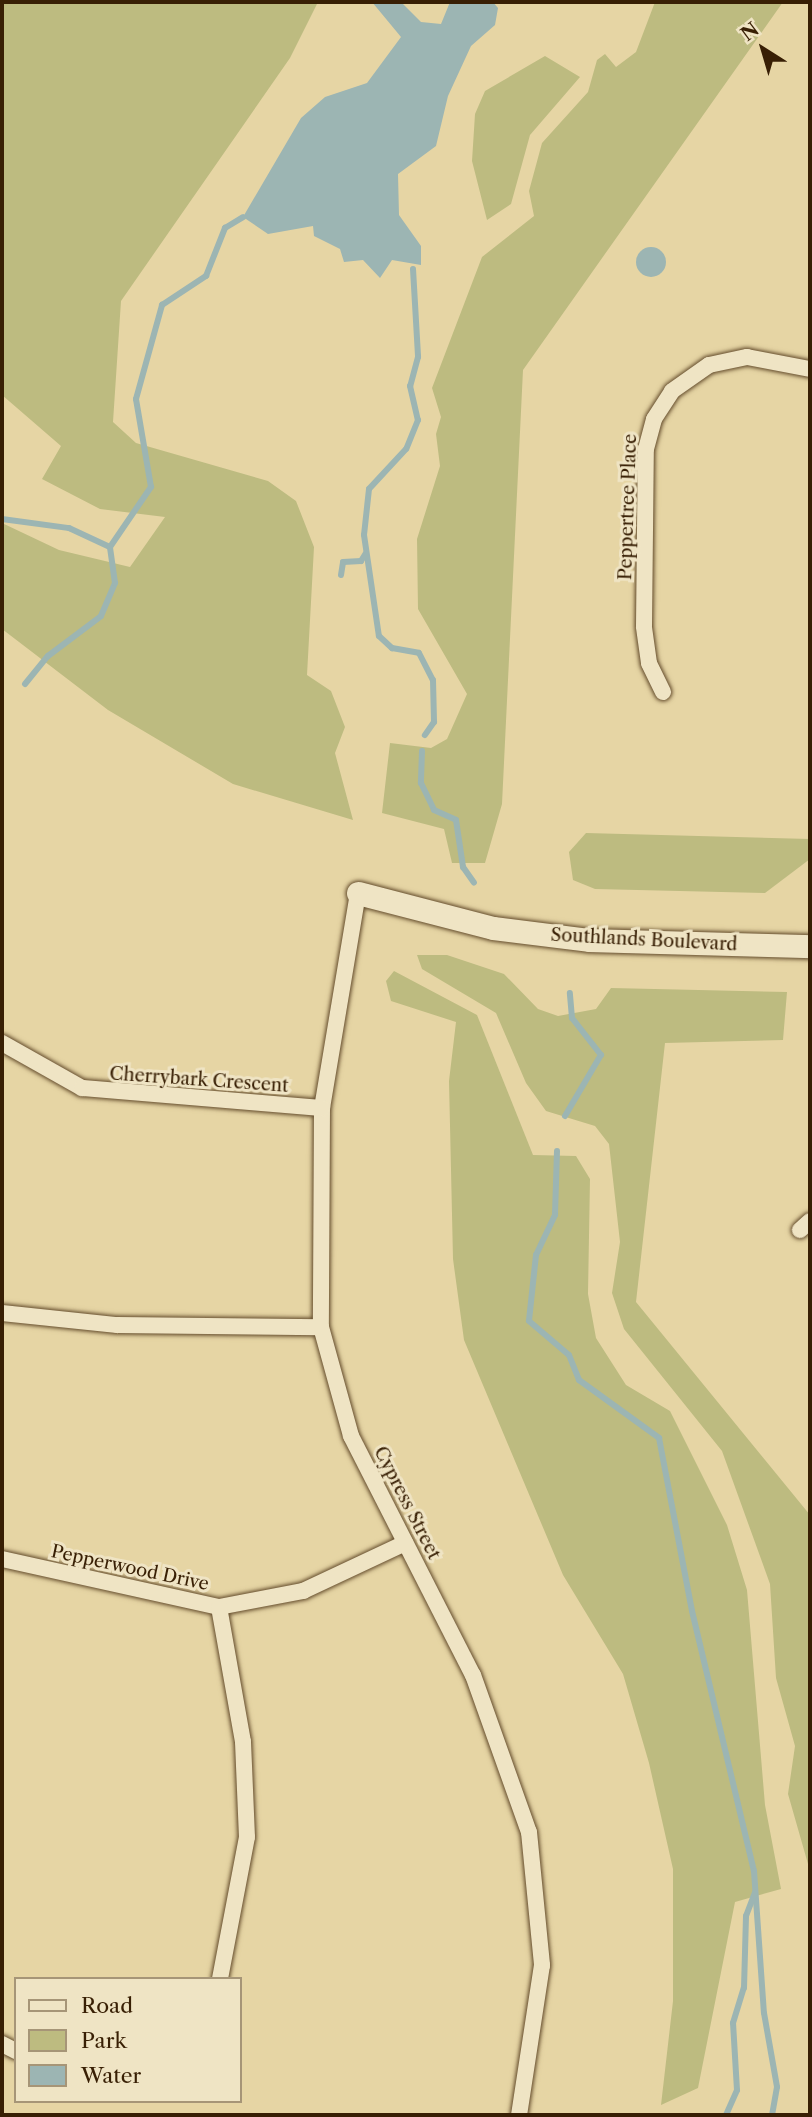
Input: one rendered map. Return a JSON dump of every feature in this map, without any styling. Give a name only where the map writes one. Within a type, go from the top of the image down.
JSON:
[{"type":"main road","name":"Southlands Boulevard","points":[[358,893],[493,928],[590,940],[810,946]]},
{"type":"street","name":"Peppertree Place","points":[[663,692],[649,663],[644,626],[646,449],[654,419],[672,391],[709,365],[747,357],[810,369]]},
{"type":"street","name":"Cypress Street","points":[[358,893],[322,1108],[321,1327],[351,1436],[474,1675],[529,1832],[542,1965],[519,2115]]},
{"type":"street","name":"Cherrybark Crescent","points":[[2,1043],[82,1088],[322,1108]]},
{"type":"street","points":[[2,1313],[117,1325],[321,1327]]},
{"type":"street","name":"Pepperwood Drive","points":[[2,1559],[219,1607],[303,1591],[405,1542]]},
{"type":"street","points":[[219,1607],[243,1742],[247,1837],[220,1977]]},
{"type":"green space","points":[[2,2],[318,2],[290,58],[121,301],[113,422],[136,443],[268,481],[296,501],[314,547],[307,675],[331,691],[345,727],[335,753],[353,820],[233,784],[108,710],[2,629],[2,523],[59,550],[130,567],[165,517],[100,509],[42,479],[61,446],[2,395]]},
{"type":"green space","points":[[655,2],[783,2],[523,370],[502,804],[485,863],[452,863],[444,829],[382,813],[390,743],[431,748],[447,739],[467,694],[418,609],[417,539],[440,466],[436,434],[441,417],[432,388],[482,257],[534,216],[529,191],[542,143],[588,92],[597,60],[605,54],[616,67],[636,52]]},
{"type":"green space","points":[[545,56],[580,77],[530,135],[511,204],[487,220],[472,161],[475,114],[485,91]]},
{"type":"green space","points":[[586,833],[810,839],[810,859],[765,893],[595,889],[573,880],[569,852]]},
{"type":"green space","points":[[417,955],[447,955],[504,974],[538,1009],[558,1016],[596,1009],[611,988],[787,992],[783,1040],[665,1043],[636,1302],[810,1515],[810,1871],[788,1794],[795,1746],[776,1678],[770,1584],[722,1451],[624,1329],[612,1293],[620,1242],[609,1144],[595,1126],[546,1111],[526,1083],[496,1013],[422,969]]},
{"type":"green space","points":[[394,971],[477,1015],[533,1155],[576,1156],[590,1179],[588,1294],[596,1338],[626,1385],[670,1411],[727,1525],[747,1590],[765,1805],[781,1889],[735,1902],[698,2088],[661,2105],[673,2001],[673,1869],[649,1763],[623,1674],[563,1575],[464,1340],[453,1259],[449,1081],[456,1022],[391,1001],[386,981]]},
{"type":"water","points":[[372,2],[401,2],[421,22],[441,24],[450,2],[493,2],[498,8],[495,25],[471,46],[448,96],[436,146],[398,174],[399,215],[421,246],[421,265],[392,260],[380,278],[363,260],[344,262],[340,249],[314,236],[313,226],[268,234],[243,217],[301,118],[325,97],[367,83],[401,37]]},
{"type":"water","points":[[651,247],[661,252],[666,262],[661,272],[651,277],[641,272],[636,262],[641,252]]},
{"type":"waterway","points":[[25,684],[48,656],[101,616],[115,583],[110,547],[151,487],[136,399],[162,305],[206,276],[225,228],[243,217]]},
{"type":"waterway","points":[[413,269],[418,357],[410,386],[418,420],[406,449],[369,489],[364,535],[379,636],[392,648],[419,653],[433,680],[434,722],[425,735]]},
{"type":"waterway","points":[[2,519],[69,528],[110,547]]},
{"type":"waterway","points":[[341,575],[343,562],[361,561],[366,553]]},
{"type":"waterway","points":[[422,751],[421,783],[434,810],[456,820],[463,867],[474,883]]},
{"type":"waterway","points":[[565,1116],[601,1055],[572,1018],[570,993]]},
{"type":"waterway","points":[[557,1151],[555,1215],[536,1255],[529,1321],[569,1355],[579,1380],[659,1438],[692,1611],[754,1871],[764,2013],[777,2087],[772,2115]]},
{"type":"waterway","points":[[726,2115],[737,2090],[733,2023],[744,1988],[746,1916],[755,1893]]}]
